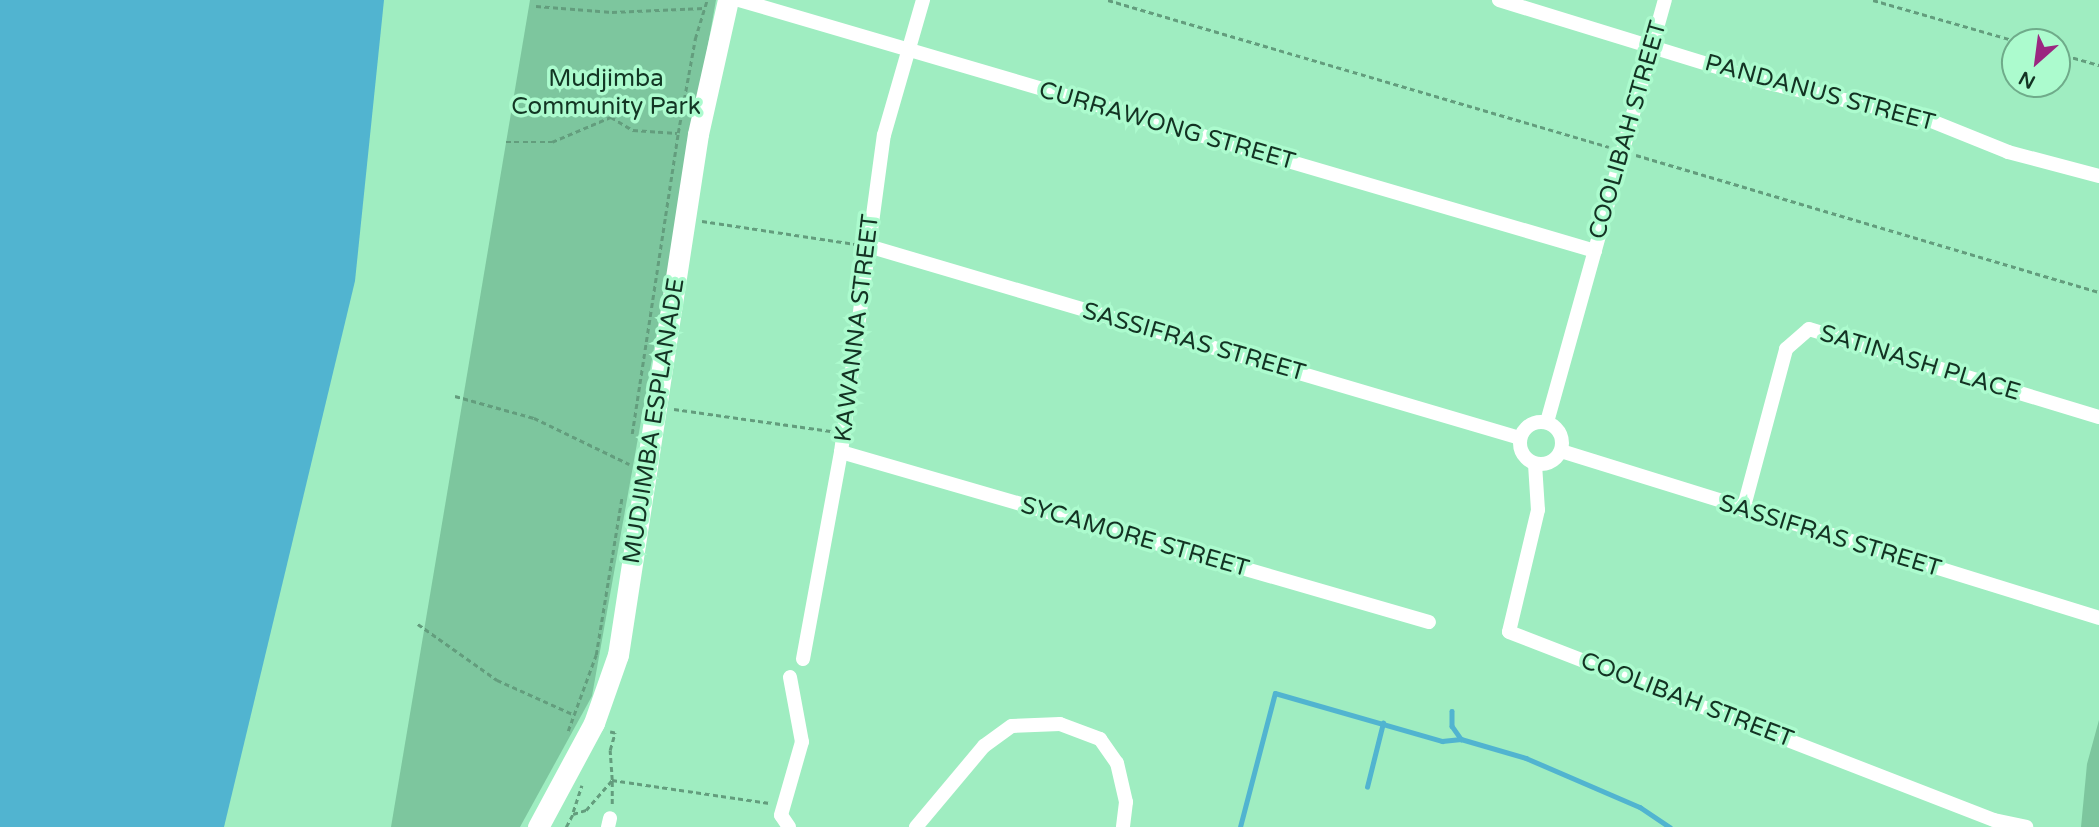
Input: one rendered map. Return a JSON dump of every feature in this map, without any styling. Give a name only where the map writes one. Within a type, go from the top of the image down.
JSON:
[{"type":"street","name":"KAWANNA STREET","points":[[803,659],[844,433],[884,135],[923,0]]},
{"type":"street","name":"PANDANUS STREET","points":[[1499,0],[1652,44],[1793,90],[1924,118],[2008,152],[2099,176]]},
{"type":"street","name":"COOLIBAH STREET","points":[[1547,422],[1665,0]]},
{"type":"street","name":"CURRAWONG STREET","points":[[721,4],[909,50],[1595,251]]},
{"type":"street","name":"MUDJIMBA ESPLANADE","points":[[538,827],[592,723],[618,655],[637,466],[655,406],[685,218],[688,134],[721,4]]},
{"type":"street","name":"SASSIFRAS STREET","points":[[869,246],[1520,438]]},
{"type":"street","name":"SATINASH PLACE","points":[[1744,510],[1786,349],[1809,329],[2099,417]]},
{"type":"street","points":[[1547,422],[1559,431],[1561,451],[1552,462],[1535,464],[1523,455],[1520,438],[1528,426],[1547,422]]},
{"type":"street","name":"SASSIFRAS STREET","points":[[1561,451],[2099,618]]},
{"type":"street","name":"SYCAMORE STREET","points":[[841,452],[1429,622]]},
{"type":"street","name":"COOLIBAH STREET","points":[[1535,464],[1538,510],[1509,632],[1994,820],[2026,827]]},
{"type":"street","points":[[789,827],[781,815],[802,742],[790,677]]},
{"type":"street","points":[[916,827],[984,746],[1003,732],[1013,726],[1060,724],[1100,739],[1117,763],[1126,803],[1123,827]]},
{"type":"path","points":[[1108,0],[2099,292]]},
{"type":"path","points":[[1873,0],[2001,37]]},
{"type":"path","points":[[536,6],[612,12],[721,4],[688,134],[632,438]]},
{"type":"path","points":[[2071,57],[2099,65]]},
{"type":"path","points":[[506,142],[552,142],[611,117],[633,130],[688,134]]},
{"type":"path","points":[[685,218],[869,246]]},
{"type":"path","points":[[455,396],[534,418],[637,466]]},
{"type":"path","points":[[655,406],[844,433]]},
{"type":"path","points":[[630,451],[637,466]]},
{"type":"path","points":[[625,478],[637,466]]},
{"type":"path","points":[[592,723],[596,655],[623,491]]},
{"type":"path","points":[[418,624],[497,680],[615,733],[610,750],[612,780],[609,822]]},
{"type":"path","points":[[564,739],[592,723]]},
{"type":"path","points":[[612,780],[772,803]]},
{"type":"path","points":[[566,827],[573,814],[586,810],[612,780]]},
{"type":"green space","name":"Mudjimba Community Park","points":[[530,0],[716,0],[592,696],[520,827],[391,827]]},
{"type":"green space","points":[[2099,720],[2099,827],[2081,827],[2087,764]]},
{"type":"water","points":[[0,0],[384,0],[355,281],[224,827],[0,827]]},
{"type":"waterway","points":[[1240,827],[1275,693],[1442,741],[1461,739]]},
{"type":"waterway","points":[[1452,711],[1452,726],[1461,739],[1526,758],[1640,807],[1670,827]]},
{"type":"waterway","points":[[1367,787],[1383,723]]}]
